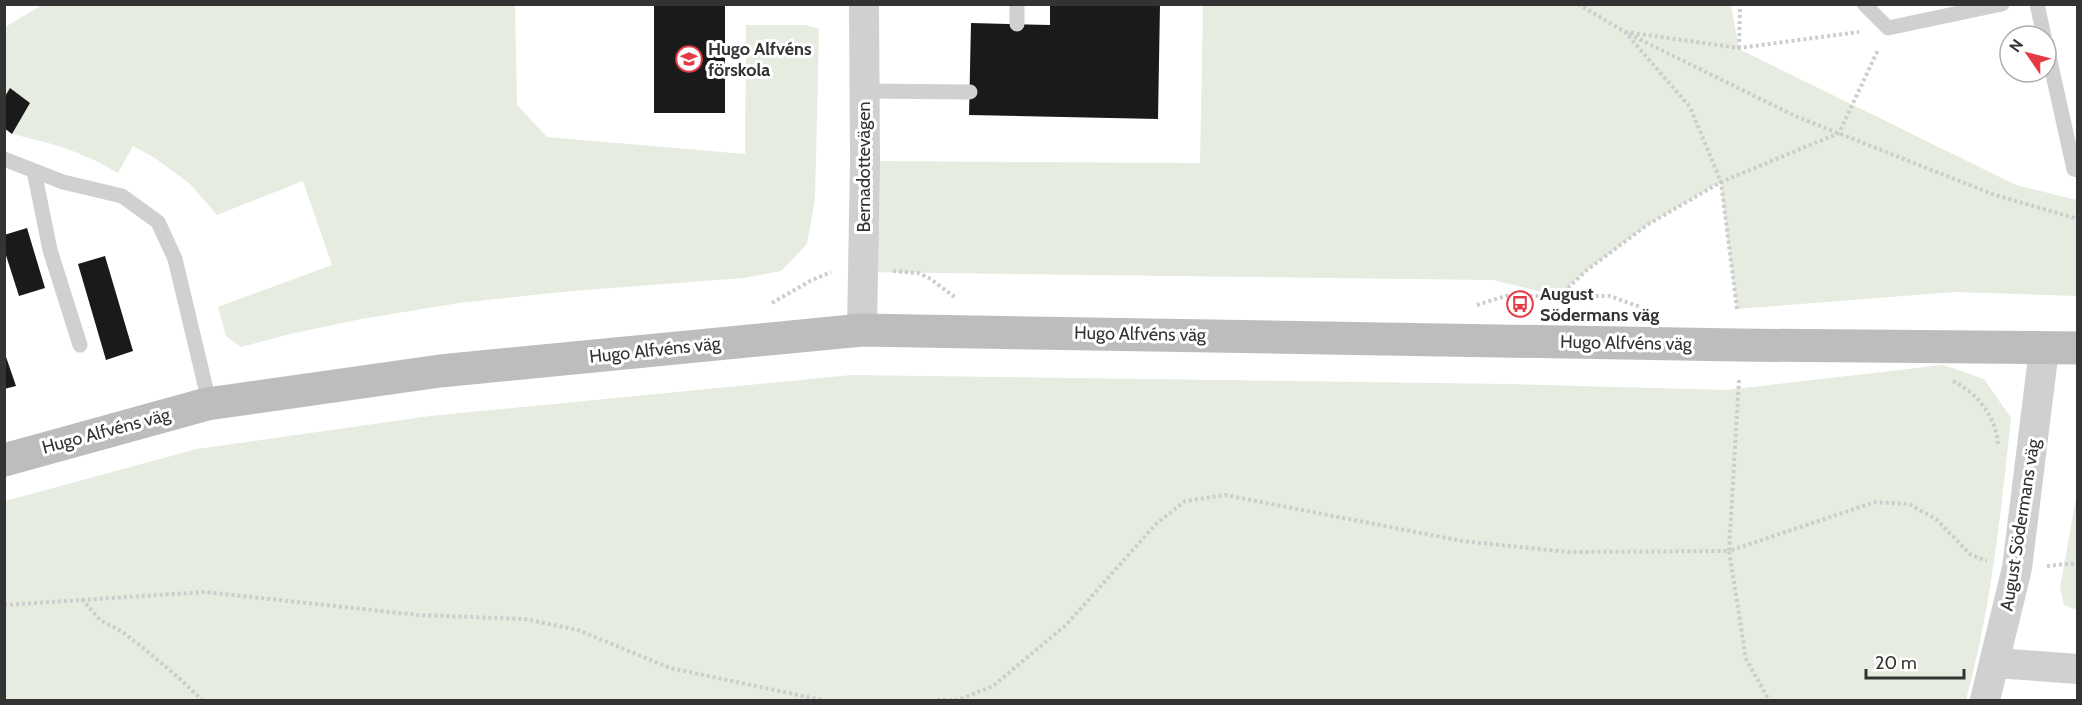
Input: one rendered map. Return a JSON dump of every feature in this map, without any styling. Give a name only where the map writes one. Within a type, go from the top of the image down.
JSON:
[{"type":"street","name":"Bernadottevägen","points":[[862,330],[864,4]]},
{"type":"street","name":"Hugo Alfvéns väg","points":[[4,460],[207,404],[440,371],[862,330],[2078,348]]},
{"type":"street","name":"August Södermans väg","points":[[1985,700],[1996,663],[2017,568],[2044,349]]},
{"type":"street","points":[[1996,663],[2078,669]]},
{"type":"lane","points":[[1017,4],[1017,24]]},
{"type":"lane","points":[[1864,4],[1888,28],[2002,4]]},
{"type":"lane","points":[[2037,4],[2041,24]]},
{"type":"lane","points":[[2055,84],[2074,169],[2078,170]]},
{"type":"lane","points":[[864,91],[970,92]]},
{"type":"lane","points":[[4,159],[63,182],[122,196],[158,222],[175,259],[206,389],[207,404]]},
{"type":"lane","points":[[34,171],[50,250],[80,345]]},
{"type":"path","points":[[1578,4],[1625,32],[1795,116],[1995,195],[2078,219]]},
{"type":"path","points":[[1739,48],[1740,4]]},
{"type":"path","points":[[1625,32],[1739,48],[1888,28]]},
{"type":"path","points":[[1558,296],[1587,270],[1647,225],[1721,182],[1839,133],[1888,28]]},
{"type":"path","points":[[1625,32],[1690,107],[1721,182],[1737,309]]},
{"type":"path","points":[[1948,379],[1965,388],[1988,410],[1997,435],[1999,453]]},
{"type":"path","points":[[1739,380],[1729,551],[1746,659],[1768,700]]},
{"type":"path","points":[[937,700],[958,700],[993,686],[1067,624],[1155,525],[1185,501],[1224,495],[1462,541],[1557,550],[1729,551],[1875,502],[1909,504],[1936,519],[1971,555],[1986,561],[2017,568],[2078,563]]},
{"type":"path","points":[[1986,561],[1987,550]]},
{"type":"path","points":[[4,604],[205,592],[418,615],[525,619],[578,630],[670,668],[822,700]]},
{"type":"path","points":[[82,600],[100,620],[121,631],[143,648],[202,700]]},
{"type":"shaded area","points":[[42,5],[515,5],[517,105],[547,137],[745,154],[746,25],[805,25],[819,29],[815,199],[807,244],[781,271],[743,278],[572,291],[459,303],[361,319],[241,347],[226,336],[218,307],[332,265],[303,181],[217,215],[190,184],[155,158],[133,146],[118,173],[67,149],[12,134],[30,103],[10,89],[5,98],[5,27]]},
{"type":"shaded area","points":[[1203,5],[1731,5],[1739,49],[2016,185],[2077,200],[2077,296],[1954,292],[1737,309],[1720,182],[1647,225],[1587,270],[1558,296],[1493,280],[863,272],[865,161],[1200,163]]},
{"type":"shaded area","points":[[1943,365],[1984,379],[2011,418],[1989,595],[1966,700],[5,700],[5,501],[197,449],[430,416],[852,375],[1508,384],[1727,390]]},
{"type":"shaded area","points":[[2077,493],[2077,610],[2064,605],[2060,587]]},
{"type":"building","name":"Hugo Alfvéns förskola","points":[[654,4],[725,4],[725,113],[654,113]]},
{"type":"building","points":[[1050,4],[1160,4],[1158,119],[969,115],[971,23],[1050,25]]},
{"type":"building","points":[[10,88],[30,103],[12,134],[4,128],[4,98]]},
{"type":"building","points":[[27,228],[45,288],[19,296],[4,249],[4,235]]},
{"type":"building","points":[[105,256],[133,351],[106,360],[78,264]]},
{"type":"building","points":[[4,351],[16,386],[4,389]]},
{"type":"place","name":"Hugo Alfvéns förskola","points":[[689,59]]},
{"type":"place","name":"August Södermans väg","points":[[1520,304]]}]
